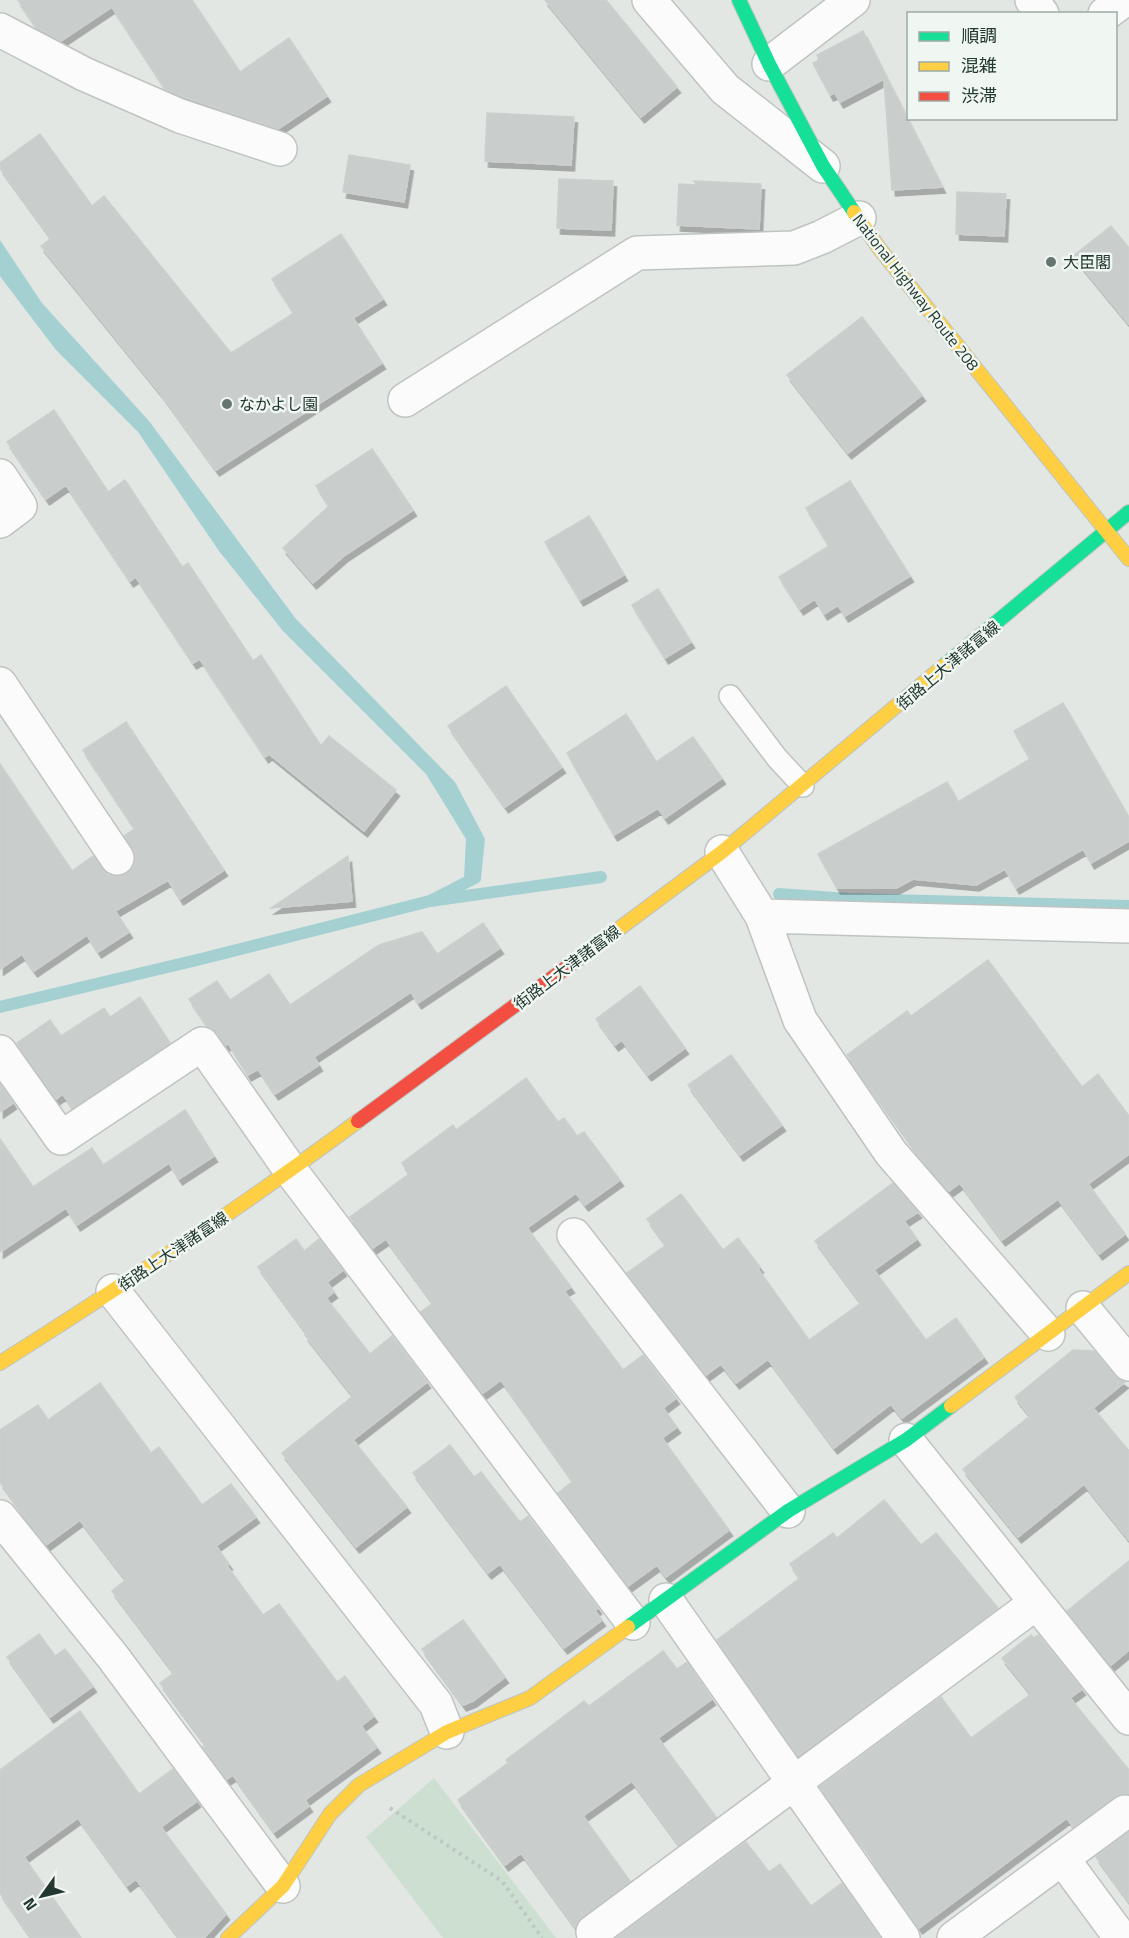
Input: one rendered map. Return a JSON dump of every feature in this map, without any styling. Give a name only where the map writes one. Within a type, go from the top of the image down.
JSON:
[{"type":"main road","name":"National Highway Route 208","points":[[739,0],[769,64],[823,166],[879,248],[1129,559]]},
{"type":"main road","name":"街路上大津諸富線","points":[[0,1363],[113,1292],[291,1171],[722,852],[1129,512]]},
{"type":"main road","points":[[228,1938],[283,1886],[330,1814],[359,1785],[447,1732],[530,1698],[788,1511],[906,1440],[1129,1273]]},
{"type":"street","points":[[649,0],[725,89],[823,166]]},
{"type":"street","points":[[769,64],[853,0]]},
{"type":"street","points":[[1108,12],[1124,0]]},
{"type":"street","points":[[0,30],[84,74],[180,116],[280,149]]},
{"type":"street","points":[[405,400],[637,253],[794,248],[859,218]]},
{"type":"street","points":[[0,476],[20,506],[0,520]]},
{"type":"street","points":[[0,684],[117,858]]},
{"type":"street","points":[[722,852],[762,916],[800,1020],[891,1153],[1048,1334]]},
{"type":"street","points":[[762,916],[1129,926]]},
{"type":"street","points":[[0,1052],[62,1138],[202,1044],[291,1171],[633,1623]]},
{"type":"street","points":[[574,1235],[788,1511]]},
{"type":"street","points":[[113,1292],[436,1704],[447,1732]]},
{"type":"street","points":[[1083,1308],[1129,1364]]},
{"type":"street","points":[[906,1440],[1129,1718]]},
{"type":"street","points":[[0,1517],[113,1657],[283,1886]]},
{"type":"street","points":[[666,1600],[903,1938]]},
{"type":"street","points":[[593,1932],[1036,1604]]},
{"type":"street","points":[[954,1938],[1125,1812]]},
{"type":"street","points":[[1062,1858],[1121,1938]]},
{"type":"lane","points":[[730,696],[777,758],[803,786]]},
{"type":"path","points":[[359,1785],[380,1802],[502,1881],[542,1938]]},
{"type":"green space","points":[[434,1778],[556,1938],[443,1938],[366,1837]]},
{"type":"water","points":[[0,240],[42,303],[149,421],[296,619],[455,782],[485,839],[481,879],[464,878],[466,839],[426,774],[283,631],[219,551],[138,432],[56,350],[2,279],[0,276]]},
{"type":"building","points":[[18,0],[192,0],[240,72],[289,38],[327,96],[278,129],[166,90],[112,7],[61,41],[37,28]]},
{"type":"building","points":[[545,0],[606,0],[677,87],[641,117]]},
{"type":"building","points":[[863,31],[942,187],[892,190],[884,79],[840,102],[835,93],[830,95],[813,63],[819,60],[817,55]]},
{"type":"building","points":[[487,113],[574,117],[571,165],[485,161]]},
{"type":"building","points":[[40,134],[92,206],[104,196],[231,353],[294,313],[272,279],[341,234],[383,299],[353,318],[382,363],[216,470],[161,394],[41,246],[51,238],[0,168],[0,163]]},
{"type":"building","points":[[349,155],[410,165],[404,202],[343,192]]},
{"type":"building","points":[[559,179],[613,181],[611,230],[557,228]]},
{"type":"building","points":[[694,181],[761,184],[759,229],[677,225],[679,184],[697,185]]},
{"type":"building","points":[[957,192],[1006,194],[1004,236],[956,234]]},
{"type":"building","points":[[1111,226],[1129,248],[1129,324],[1073,256]]},
{"type":"building","points":[[862,317],[922,395],[848,453],[787,375]]},
{"type":"building","points":[[54,410],[108,492],[125,480],[182,567],[188,563],[253,661],[261,655],[321,746],[329,736],[396,790],[364,831],[269,754],[265,757],[200,659],[193,663],[136,577],[130,581],[66,485],[46,499],[7,442]]},
{"type":"building","points":[[372,449],[413,510],[345,555],[313,583],[283,548],[329,506],[316,486]]},
{"type":"building","points":[[850,481],[910,576],[845,616],[838,605],[824,614],[815,599],[800,609],[779,577],[829,546],[806,508]]},
{"type":"building","points":[[589,516],[624,575],[580,600],[545,542]]},
{"type":"building","points":[[658,589],[691,642],[665,658],[632,605]]},
{"type":"building","points":[[506,686],[562,767],[505,807],[448,726]]},
{"type":"building","points":[[1063,703],[1129,818],[1129,841],[1091,863],[1083,849],[1016,888],[1005,869],[976,885],[913,879],[896,888],[837,888],[818,854],[947,782],[958,802],[1030,759],[1014,731]]},
{"type":"building","points":[[626,714],[656,762],[693,737],[722,778],[665,818],[658,808],[614,835],[567,753]]},
{"type":"building","points":[[126,722],[224,870],[180,899],[168,880],[115,911],[129,932],[98,952],[87,935],[34,971],[22,954],[0,969],[0,764],[72,871],[93,856],[108,875],[119,877],[128,873],[134,866],[136,856],[124,836],[135,829],[83,750]]},
{"type":"building","points":[[348,856],[352,901],[271,908]]},
{"type":"building","points":[[483,923],[500,948],[418,1003],[411,992],[314,1057],[319,1065],[275,1094],[258,1069],[248,1075],[228,1043],[226,1045],[217,1033],[208,1027],[189,999],[217,981],[230,1000],[269,974],[290,1005],[379,945],[422,932],[437,954]]},
{"type":"building","points":[[988,960],[1082,1087],[1098,1074],[1129,1116],[1129,1154],[1088,1184],[1125,1234],[1099,1254],[1058,1199],[1002,1240],[960,1183],[949,1191],[923,1161],[847,1055],[907,1011],[911,1016]]},
{"type":"building","points":[[640,986],[685,1048],[648,1075],[622,1040],[615,1045],[596,1019]]},
{"type":"building","points":[[140,997],[170,1043],[72,1108],[63,1094],[56,1099],[17,1043],[50,1020],[61,1036],[104,1008],[110,1017]]},
{"type":"building","points":[[731,1055],[782,1125],[740,1155],[688,1085]]},
{"type":"building","points":[[526,1078],[558,1122],[564,1118],[577,1136],[584,1132],[620,1180],[585,1205],[576,1193],[527,1228],[571,1287],[564,1291],[623,1370],[643,1355],[676,1398],[663,1408],[677,1427],[662,1438],[729,1530],[666,1577],[657,1565],[628,1586],[558,1493],[573,1481],[501,1380],[483,1393],[421,1312],[433,1303],[386,1239],[373,1248],[350,1217],[409,1174],[402,1163],[453,1125],[456,1130]]},
{"type":"building","points":[[0,1084],[13,1103],[0,1112]]},
{"type":"building","points":[[185,1110],[214,1156],[179,1179],[169,1163],[77,1225],[66,1208],[0,1252],[0,1139],[33,1187],[92,1148],[103,1165]]},
{"type":"building","points":[[893,1183],[918,1212],[904,1221],[917,1239],[874,1270],[926,1340],[956,1318],[984,1357],[902,1418],[891,1404],[834,1448],[768,1359],[736,1383],[721,1364],[706,1375],[627,1273],[666,1245],[647,1219],[681,1194],[723,1250],[738,1238],[809,1340],[861,1303],[815,1241]]},
{"type":"building","points":[[296,1239],[304,1251],[319,1239],[343,1270],[327,1282],[334,1292],[326,1298],[370,1354],[392,1336],[427,1382],[353,1440],[407,1507],[356,1547],[282,1453],[353,1396],[305,1335],[307,1334],[258,1267]]},
{"type":"building","points":[[1073,1350],[1094,1351],[1115,1376],[1125,1382],[1093,1408],[1129,1451],[1129,1540],[1084,1484],[1018,1537],[963,1469],[1030,1416],[1015,1397]]},
{"type":"building","points":[[100,1383],[151,1453],[159,1447],[202,1505],[231,1484],[256,1517],[216,1546],[229,1564],[227,1566],[263,1615],[279,1604],[337,1682],[345,1676],[374,1716],[361,1726],[377,1747],[305,1800],[309,1806],[274,1832],[233,1775],[227,1779],[203,1747],[206,1745],[160,1683],[174,1673],[112,1591],[126,1580],[80,1520],[46,1545],[0,1482],[0,1430],[38,1405],[48,1420]]},
{"type":"building","points":[[450,1445],[474,1477],[481,1472],[520,1522],[528,1516],[598,1608],[595,1611],[602,1620],[564,1648],[500,1564],[488,1573],[413,1473]]},
{"type":"building","points":[[884,1500],[921,1545],[936,1533],[998,1608],[798,1756],[717,1640],[800,1578],[790,1564],[833,1533],[837,1538]]},
{"type":"building","points":[[1129,1561],[1129,1650],[1111,1665],[1067,1611]]},
{"type":"building","points":[[463,1620],[505,1677],[473,1701],[463,1705],[422,1649]]},
{"type":"building","points":[[39,1634],[55,1656],[65,1649],[93,1686],[50,1717],[7,1657]]},
{"type":"building","points":[[1031,1635],[1034,1638],[1038,1635],[1082,1689],[1070,1698],[1129,1770],[1129,1794],[1114,1797],[1073,1827],[1067,1818],[919,1928],[872,1861],[873,1859],[820,1787],[941,1697],[971,1738],[1031,1694],[1002,1658]]},
{"type":"building","points":[[663,1651],[677,1669],[687,1662],[712,1699],[658,1738],[716,1817],[679,1845],[632,1781],[583,1816],[630,1881],[582,1917],[575,1927],[521,1853],[505,1865],[458,1800],[584,1701],[589,1706]]},
{"type":"building","points":[[80,1711],[139,1794],[173,1769],[197,1801],[161,1827],[226,1914],[204,1938],[179,1938],[136,1879],[127,1886],[78,1818],[24,1857],[81,1938],[31,1938],[0,1893],[0,1770]]},
{"type":"building","points":[[1129,1832],[1129,1902],[1096,1857]]},
{"type":"building","points":[[746,1842],[769,1872],[780,1864],[811,1906],[842,1883],[880,1938],[616,1938]]},
{"type":"waterway","points":[[430,901],[475,878],[475,863]]},
{"type":"waterway","points":[[0,1007],[430,901],[601,877]]},
{"type":"waterway","points":[[779,894],[849,899],[1129,906]]},
{"type":"traffic: fast","points":[[739,0],[769,64],[823,166],[854,212]]},
{"type":"traffic: fast","points":[[945,665],[1129,512]]},
{"type":"traffic: fast","points":[[628,1627],[788,1511],[906,1440],[951,1406]]},
{"type":"traffic: slow","points":[[854,212],[879,248],[1129,559]]},
{"type":"traffic: slow","points":[[612,934],[722,852],[945,665]]},
{"type":"traffic: slow","points":[[0,1363],[181,1245],[358,1121]]},
{"type":"traffic: slow","points":[[951,1406],[1129,1273]]},
{"type":"traffic: slow","points":[[228,1938],[283,1886],[330,1814],[359,1785],[447,1732],[530,1698],[628,1627]]},
{"type":"traffic: jam","points":[[358,1121],[612,934]]},
{"type":"place","name":"大臣閣","points":[[1051,262]]},
{"type":"place","name":"なかよし園","points":[[227,404]]}]
